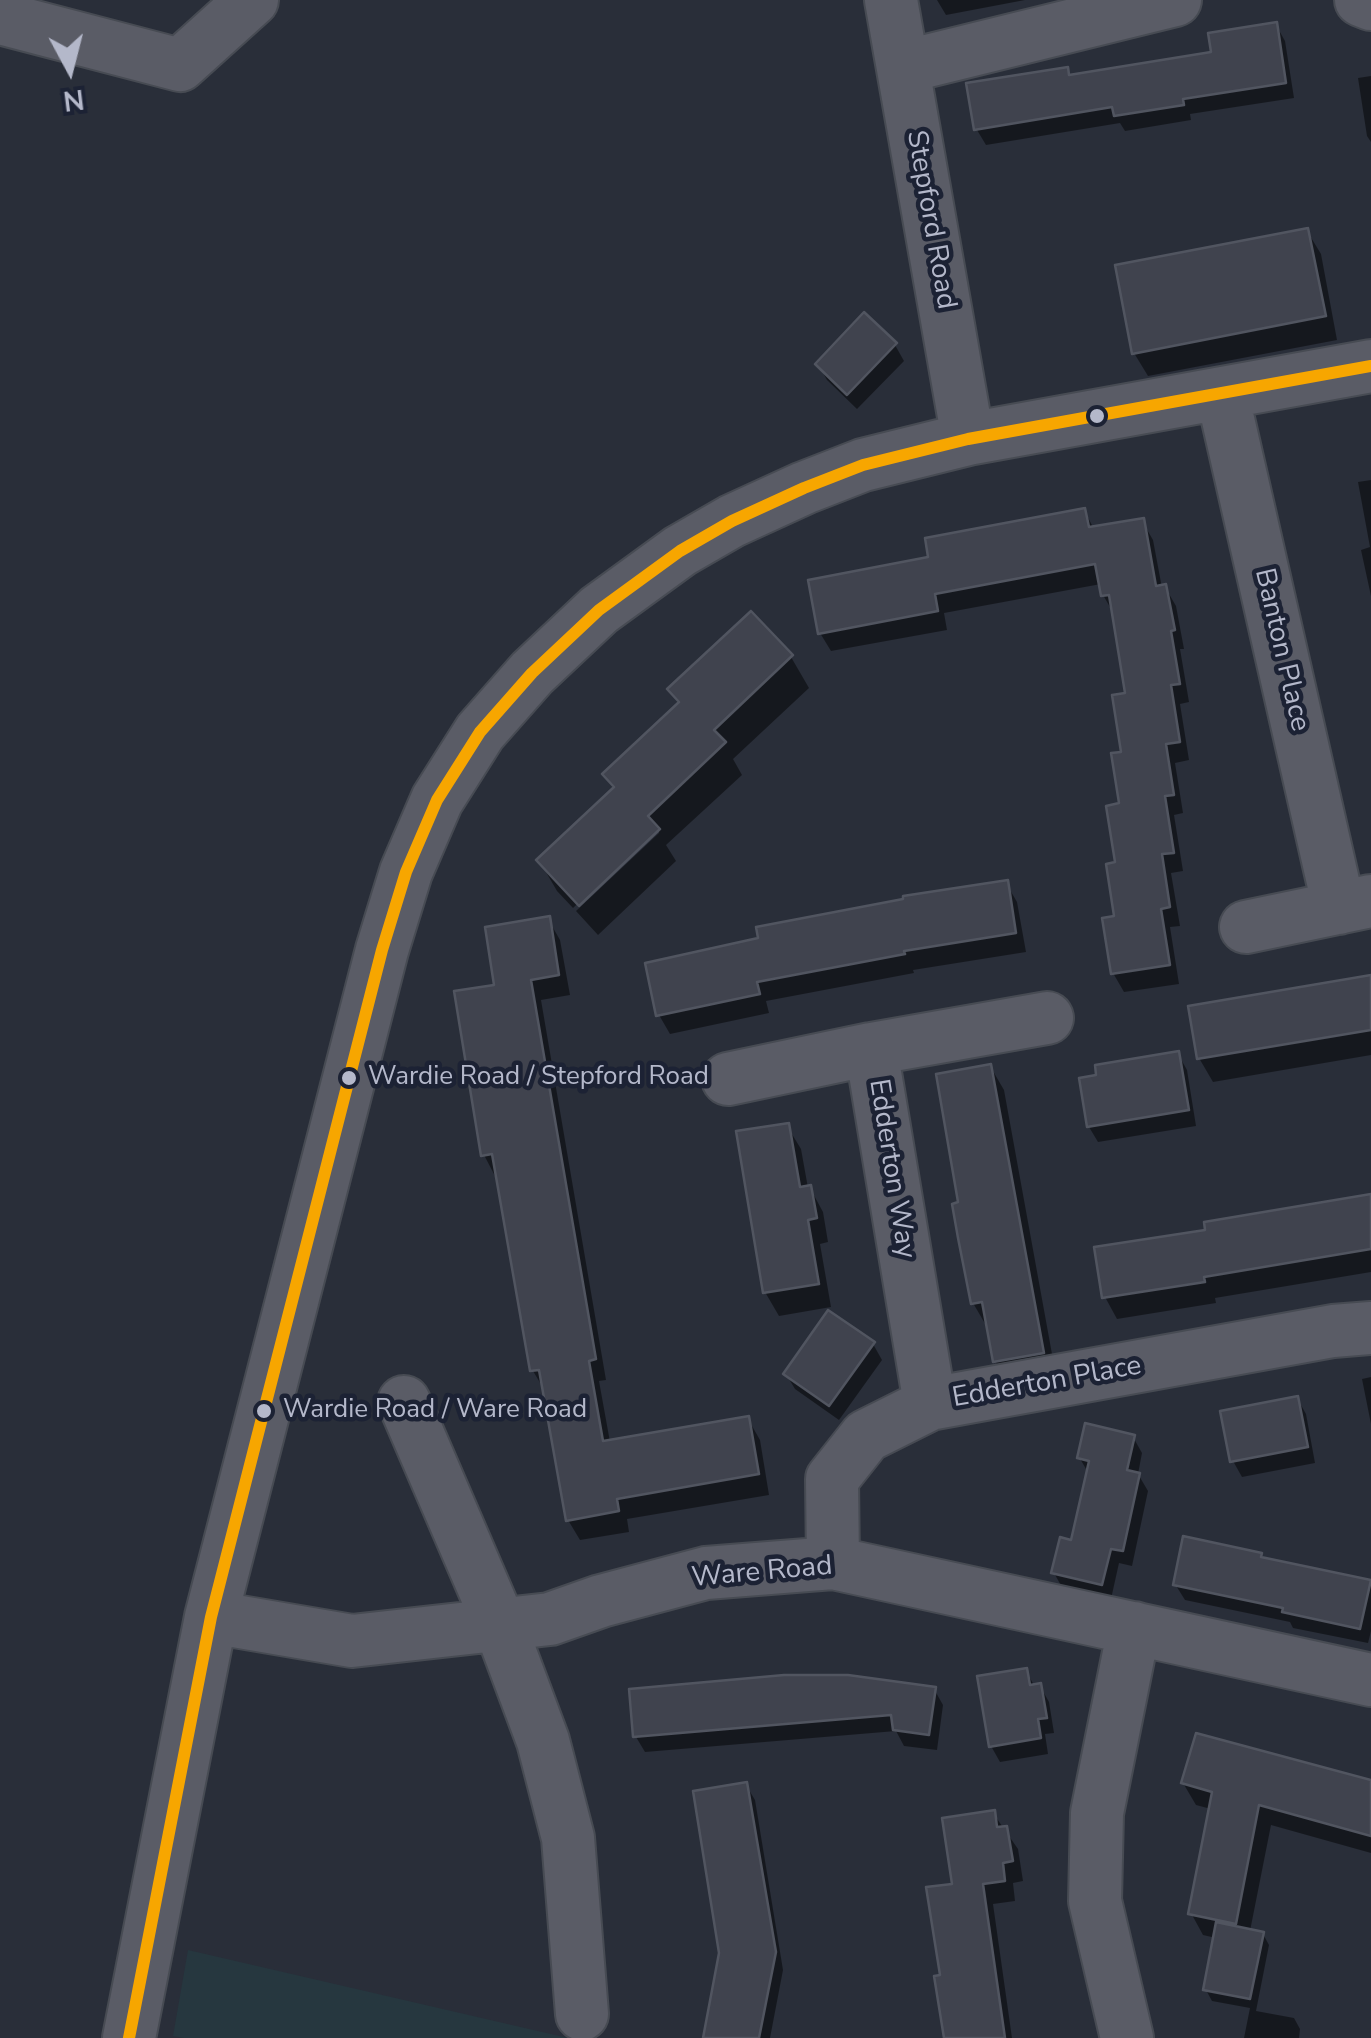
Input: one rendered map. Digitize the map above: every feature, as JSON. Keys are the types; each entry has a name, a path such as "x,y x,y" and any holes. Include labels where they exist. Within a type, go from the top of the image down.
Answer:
{"street":[{"path":"0,18 180,65 252,0"},
{"name":"Stepford Road","path":"891,0 968,440"},
{"path":"903,67 1174,0"},
{"path":"1361,0 1371,4"},
{"path":"129,2038 211,1617 382,950 406,872 437,800 480,732 532,673 599,610 680,551 732,521 804,488 863,465 968,440 1371,366"},
{"name":"Banton Place","path":"1222,393 1355,904"},
{"path":"1246,927 1355,904"},
{"name":"Edderton Way","path":"930,1404 872,1049 1046,1018"},
{"path":"728,1079 872,1049"},
{"name":"Edderton Place","path":"833,1562 832,1480 866,1436 930,1404 1371,1328"},
{"path":"404,1402 499,1623 543,1741 568,1838 582,2014"},
{"name":"Ware Road","path":"211,1617 352,1641 550,1619 706,1573 833,1562 1371,1680"},
{"path":"1127,2038 1095,1901 1097,1813 1134,1628"}],"shaded area":[{"path":"188,1950 568,2038 173,2036"}],"building":[{"path":"1277,22 1286,83 1183,99 1184,105 1114,116 1112,107 974,130 966,83 1068,67 1069,75 1211,52 1208,33"},
{"path":"1308,228 1326,316 1132,354 1115,265"},
{"path":"864,312 897,343 847,395 815,364"},
{"path":"1085,508 1089,527 1144,518 1156,586 1166,584 1180,684 1171,685 1180,742 1166,744 1174,795 1165,796 1174,853 1162,854 1170,907 1161,909 1170,965 1111,974 1102,918 1114,916 1106,864 1115,862 1106,806 1119,803 1111,753 1121,752 1112,695 1125,693 1109,595 1101,596 1095,564 935,594 938,611 818,634 808,580 928,557 925,538"},
{"path":"751,611 793,655 714,730 726,742 648,816 660,829 579,906 536,860 614,787 602,774 679,702 667,689"},
{"path":"1008,880 1016,933 904,951 905,954 757,982 760,994 656,1016 645,963 758,938 756,927 903,896"},
{"path":"550,916 559,975 531,980 596,1359 589,1361 603,1441 749,1416 759,1474 617,1499 619,1511 566,1521 539,1370 530,1371 492,1154 481,1156 454,991 494,985 485,927"},
{"path":"1371,975 1371,1030 1197,1059 1188,1006"},
{"path":"1179,1051 1189,1110 1087,1127 1079,1078 1096,1075 1095,1065"},
{"path":"991,1064 1044,1353 993,1362 982,1302 971,1304 952,1204 958,1202 936,1074"},
{"path":"789,1123 800,1187 811,1185 817,1218 808,1220 819,1284 763,1293 736,1131"},
{"path":"1371,1194 1371,1249 1102,1298 1094,1247 1205,1230 1204,1222"},
{"path":"828,1310 875,1342 829,1406 783,1374"},
{"path":"1298,1396 1308,1447 1230,1462 1220,1411"},
{"path":"1085,1423 1135,1435 1127,1470 1140,1473 1123,1551 1111,1549 1102,1585 1051,1573 1060,1537 1071,1540 1089,1461 1077,1458"},
{"path":"1183,1536 1371,1580 1360,1629 1173,1585"},
{"path":"1027,1668 1030,1685 1041,1683 1047,1718 1038,1719 1041,1738 989,1747 977,1676"},
{"path":"784,1675 848,1675 936,1687 929,1735 893,1730 891,1715 633,1737 629,1689"},
{"path":"1196,1733 1371,1780 1371,1836 1259,1805 1236,1924 1188,1914 1212,1792 1181,1783"},
{"path":"747,1782 776,1952 759,2038 703,2038 719,1953 693,1791"},
{"path":"995,1810 997,1827 1007,1826 1013,1861 1003,1863 1005,1881 983,1884 1005,2038 944,2038 934,1976 940,1975 926,1887 952,1884 942,1818"},
{"path":"1216,1922 1264,1932 1250,1999 1203,1990"}],"transit line":[{"path":"129,2038 211,1617 382,950 406,872 437,800 480,732 532,673 599,610 680,551 732,521 804,488 863,465 968,439 1371,366"}],"place":[{"name":"Wardie Road / Stepford Road","path":"349,1078"},
{"name":"Wardie Road / Ware Road","path":"264,1411"}]}
